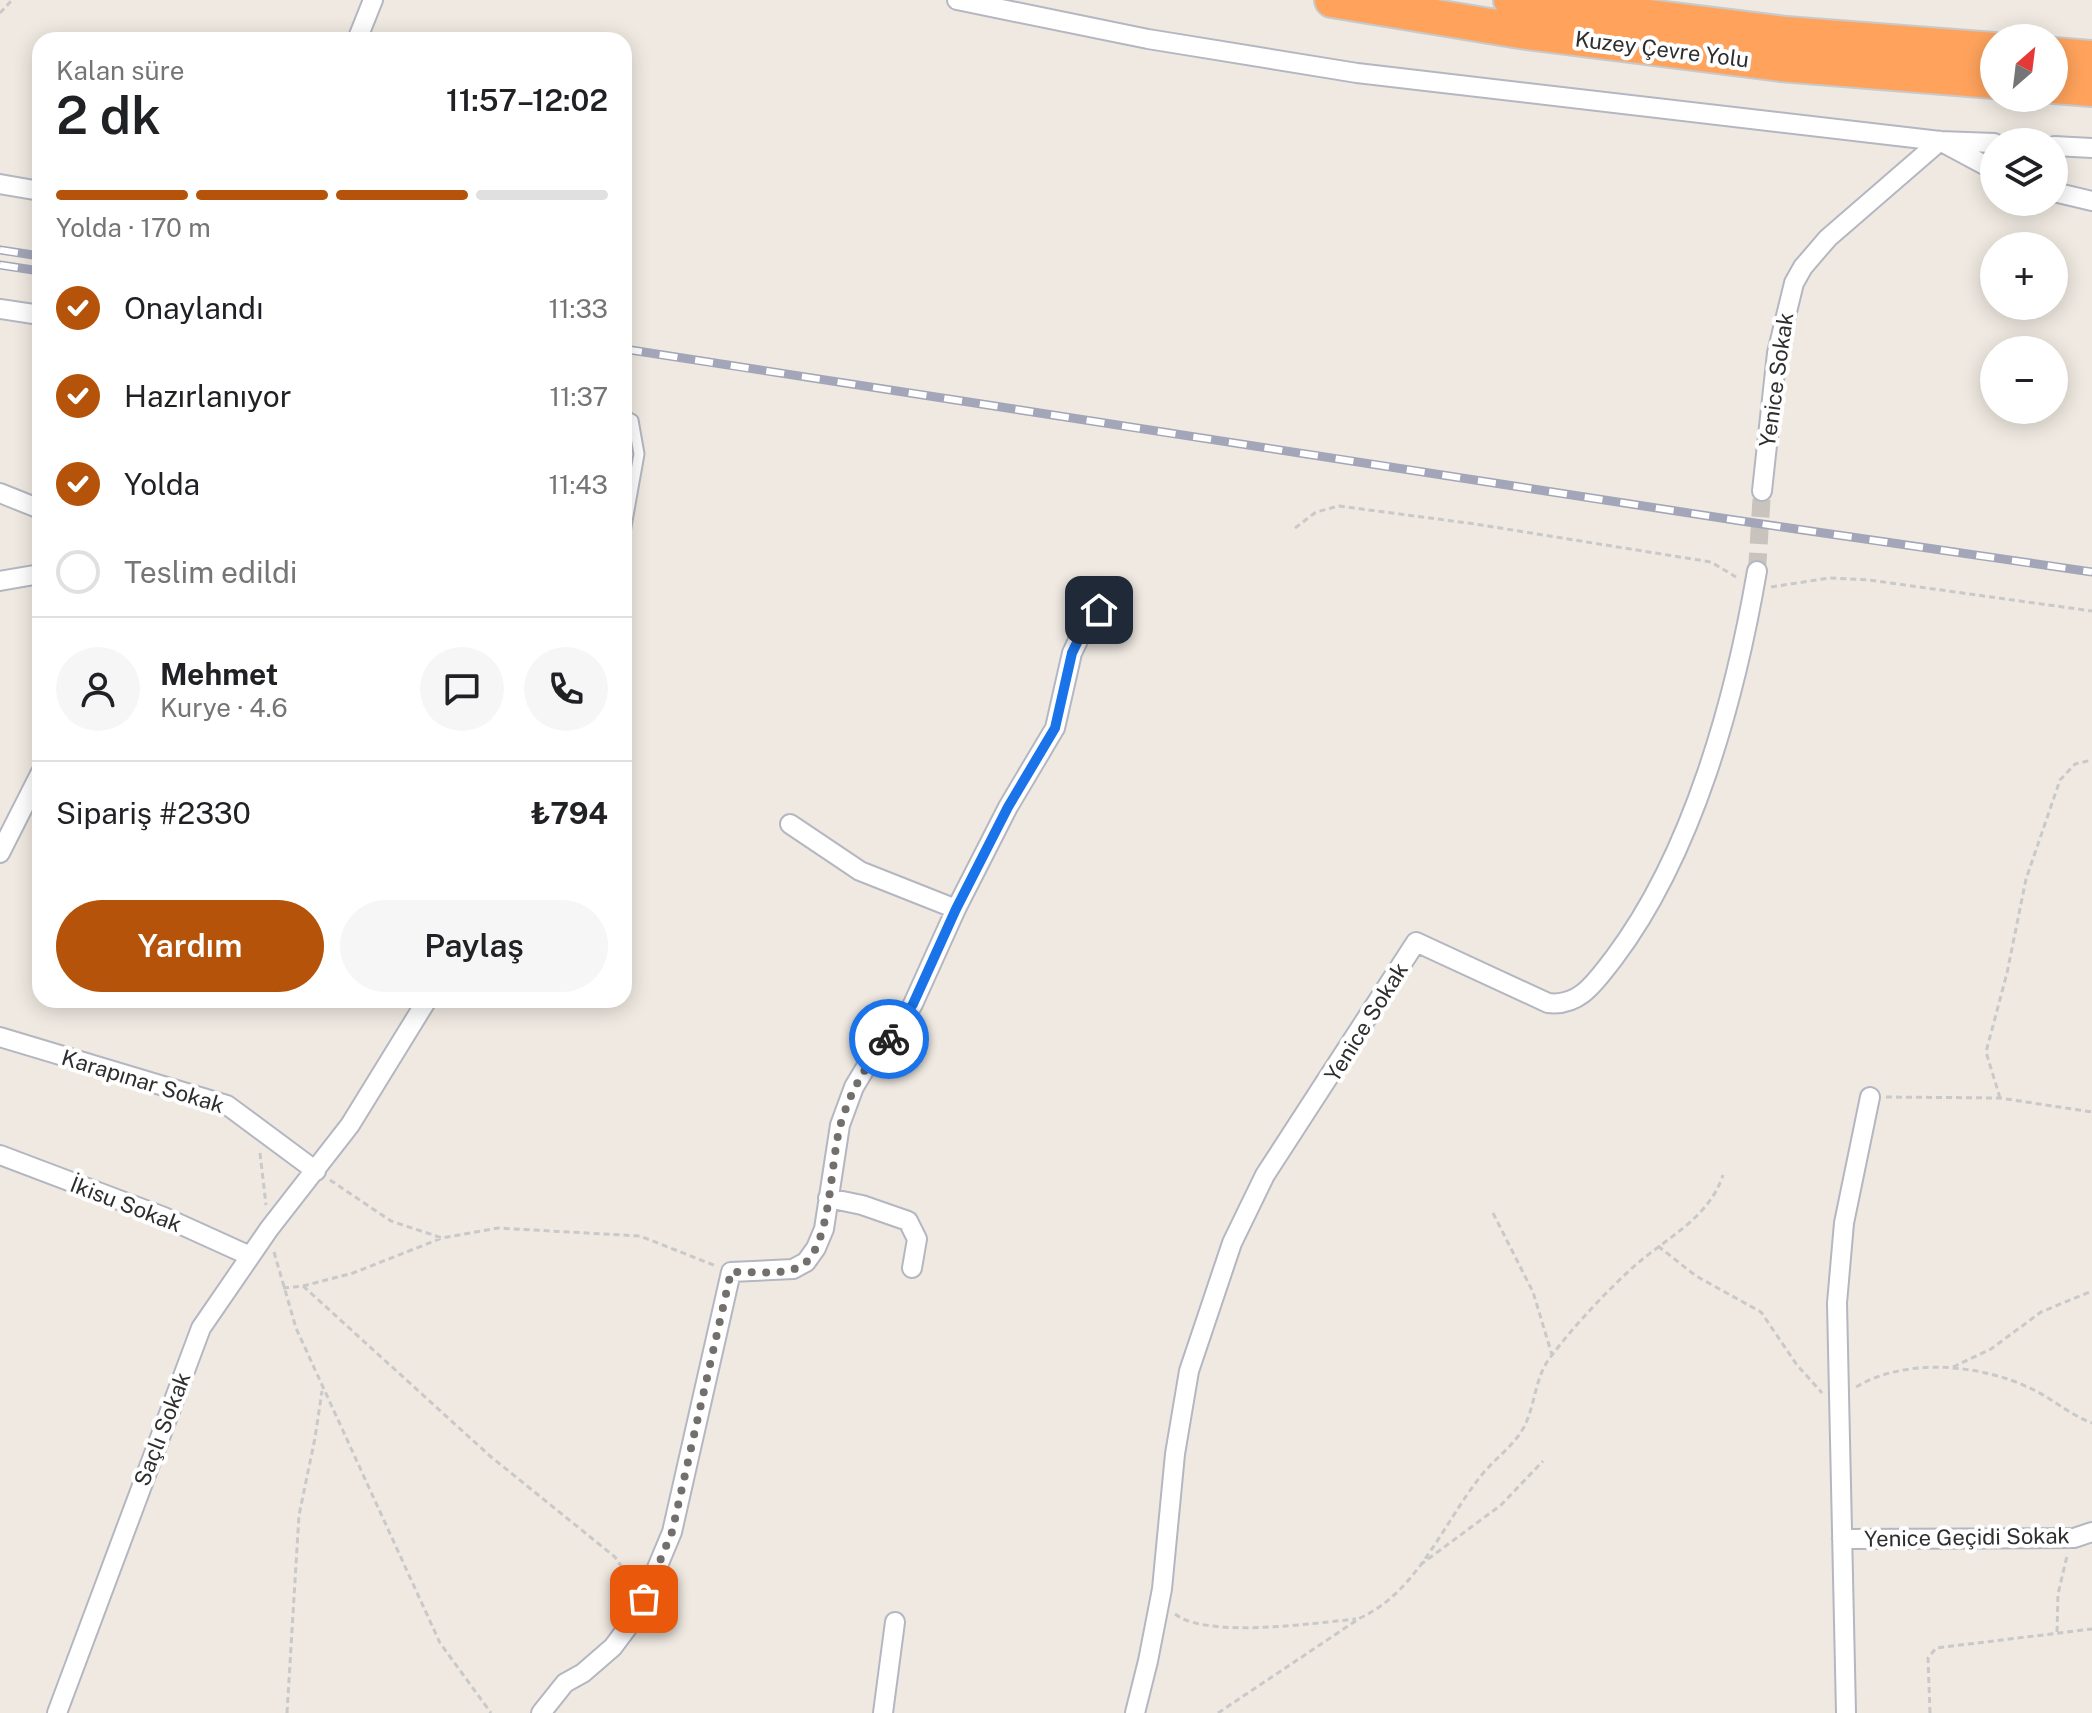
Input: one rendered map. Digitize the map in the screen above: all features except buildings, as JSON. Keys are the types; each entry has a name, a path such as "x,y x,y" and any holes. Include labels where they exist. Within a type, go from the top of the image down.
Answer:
{"highway":[{"name":"Kuzey Çevre Yolu","path":"1332,0 1520,31 1781,64 1980,80"},
{"name":"Kuzey Çevre Yolu","path":"1511,0 1786,34 1980,49"},
{"path":"2068,56 2092,58"},
{"path":"2068,87 2092,89"}],"street":[{"path":"360,32 373,0"},
{"path":"957,0 1103,31 1357,73 1940,141 1980,142"},
{"path":"1940,141 1980,162"},
{"name":"Yenice Sokak","path":"1762,491 1777,353 1794,283 1803,267 1828,238 1940,141"},
{"path":"2068,147 2092,148"},
{"path":"0,184 32,190"},
{"path":"2068,195 2092,201"},
{"path":"0,309 32,314"},
{"path":"0,493 32,506"},
{"name":"Yenice Sokak","path":"1135,1713 1160,1598 1175,1454 1189,1371 1232,1243 1265,1175 1416,942 1540,1000 1556,1004 1580,997 1605,970 1653,899 1680,842 1721,723 1747,628 1757,571"},
{"path":"0,581 32,575"},
{"path":"541,1713 565,1683 583,1673 613,1647 636,1616 672,1532 731,1272 784,1270 802,1265 821,1239 840,1125 854,1087 872,1057 895,1032 913,1004 956,909 1008,807 1055,728 1072,653 1084,628 1099,610"},
{"path":"0,853 32,790"},
{"path":"790,824 860,871 956,909"},
{"name":"Saçlı Sokak","path":"57,1713 201,1328 269,1229 316,1171 381,1078 422,1008"},
{"name":"Karapınar Sokak","path":"0,1037 227,1105 316,1171"},
{"path":"1846,1713 1836,1344 1840,1262 1851,1184 1870,1097"},
{"name":"İkisu Sokak","path":"0,1155 164,1217 250,1256"},
{"path":"828,1198 862,1205 908,1221 917,1239 912,1268"},
{"name":"Yenice Geçidi Sokak","path":"1842,1539 2083,1535"},
{"path":"883,1713 895,1622"}],"lane":[{"path":"632,419 639,454 632,493"}],"path":[{"path":"0,13 12,0"},
{"path":"1295,528 1316,512 1339,506 1475,524 1711,562 1732,573 1753,590 1829,578 1856,579 2092,611"},
{"path":"2000,1098 1986,1052 2007,973 2026,879 2060,780 2075,764 2092,760"},
{"path":"1870,1097 2000,1098 2092,1112"},
{"path":"259,1129 269,1229 296,1328 440,1643 491,1713"},
{"path":"316,1171 391,1221 442,1238"},
{"path":"1218,1713 1392,1599 1482,1474 1522,1430 1547,1361 1609,1290 1706,1208 1723,1175"},
{"path":"1493,1213 1533,1292 1552,1355"},
{"path":"283,1288 353,1273 442,1238 498,1228 640,1236 731,1272"},
{"path":"1658,1246 1696,1276 1761,1312 1816,1387 1838,1403 1860,1385 1881,1376 1910,1370 1949,1369 1992,1374 2013,1381 2092,1423"},
{"path":"303,1286 490,1456 615,1557 644,1599"},
{"path":"1949,1369 1991,1349 2041,1312 2092,1291"},
{"path":"287,1713 299,1515 322,1387"},
{"path":"1417,1567 1501,1505 1543,1461"},
{"path":"2057,1632 2061,1576 2083,1535"},
{"path":"1160,1598 1180,1618 1206,1627 1286,1626 1360,1618"},
{"path":"1930,1713 1928,1658 1933,1650 2092,1629"}],"tunnel":[{"path":"1757,571 1762,491"}],"railway":[{"path":"0,250 32,255"},
{"path":"0,265 32,270"},
{"path":"632,350 2092,572"}],"way so far":[{"path":"644,1599 672,1532 731,1272 793,1269 806,1262 816,1248 824,1229 840,1125 862,1072 889,1039"}],"route":[{"path":"889,1039 913,1004 956,909 1008,807 1055,728 1072,653 1084,628 1099,610"}]}
